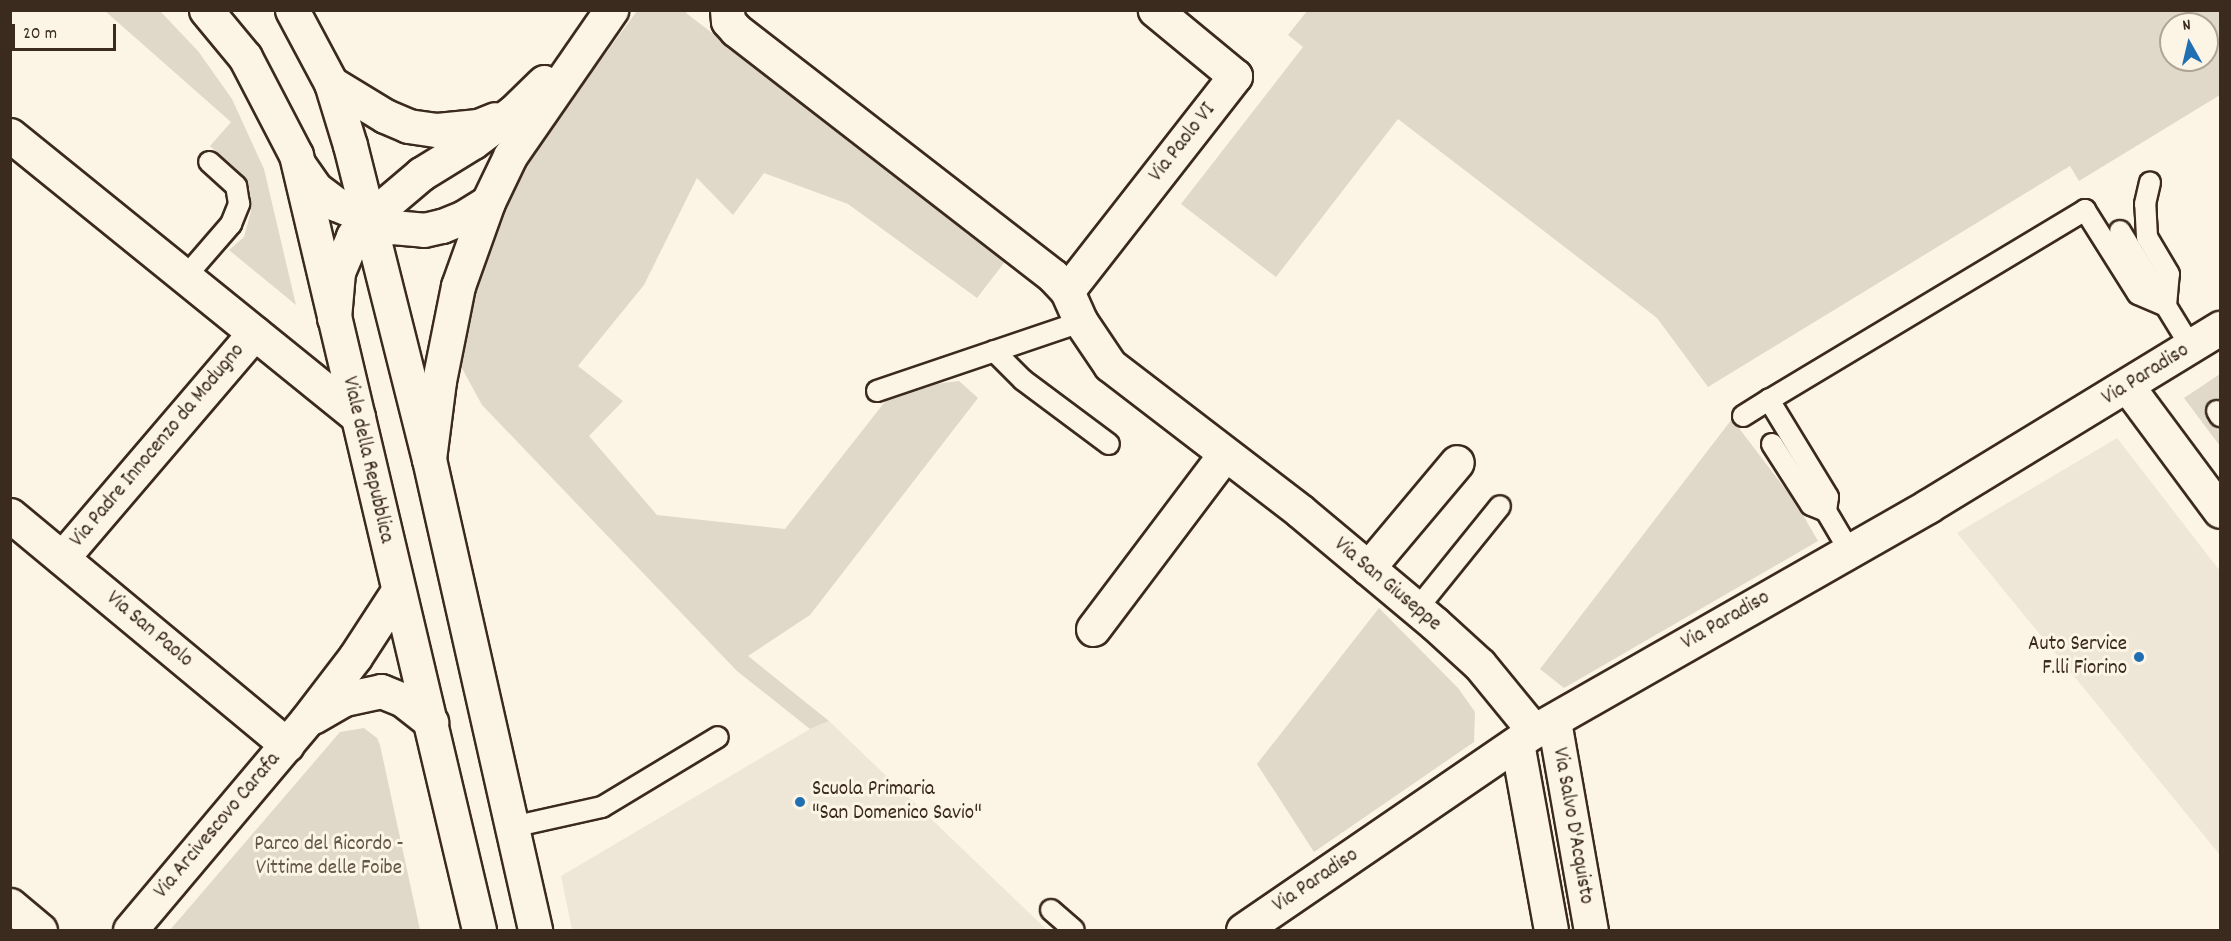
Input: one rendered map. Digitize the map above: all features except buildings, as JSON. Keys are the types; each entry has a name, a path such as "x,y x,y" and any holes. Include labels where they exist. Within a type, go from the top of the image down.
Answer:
{"main road":[{"name":"Viale della Repubblica","path":"206,10 245,57 292,143 299,165 479,930"},
{"path":"292,10 331,82 368,219 429,459 536,930"},
{"path":"727,10 728,21 735,30 1011,242 1053,276 1067,291"},
{"name":"Via Paolo VI","path":"1067,291 1235,76 1155,10"},
{"path":"334,318 338,272 353,236 368,219 421,174 473,142 513,112 603,21"},
{"path":"429,459 439,381 458,286 488,202 510,156 603,21"},
{"path":"331,82 385,116 408,126 437,130 478,126 513,112"},
{"path":"11,135 358,417"},
{"path":"299,165 316,189 329,199 368,219 392,227 424,230 464,217 488,202"},
{"name":"Via San Giuseppe","path":"1067,291 1081,322 1110,364 1417,609 1480,665 1535,732"},
{"name":"Via Paradiso","path":"1243,930 1535,732 2128,387 2220,328"},
{"name":"Via Padre Innocenzo da Modugno","path":"62,558 254,333"},
{"path":"2128,387 2220,511"},
{"path":"1093,629 1225,454"},
{"path":"1368,568 1457,462"},
{"name":"Via San Paolo","path":"13,521 296,733"},
{"name":"Via Arcivescovo Carafa","path":"130,930 296,733 355,657 398,591"},
{"name":"Via Arcivescovo Carafa","path":"296,733 344,699 381,691 403,700 431,722"},
{"name":"Via Salvo D'Acquisto","path":"1535,732 1551,930"},
{"name":"Via Salvo D'Acquisto","path":"1535,732 1591,930"},
{"path":"10,905 40,930"}],"lane":[{"path":"186,276 231,224 238,204 236,186 209,162"},
{"path":"2150,183 2145,204 2147,237 2169,274 2166,306"},
{"path":"1743,416 2085,210 2138,294 2166,306"},
{"path":"2120,231 2192,347"},
{"path":"877,391 1081,322"},
{"path":"994,351 1023,380 1109,444"},
{"path":"1769,400 1828,497 1826,511"},
{"path":"1772,444 1811,505 1826,511 1850,550"},
{"path":"1417,609 1500,506"},
{"path":"512,827 602,807 718,736"},
{"path":"1051,910 1074,930"}],"shaded area":[{"name":"Auto Service F.lli Fiorino","path":"2117,438 2220,571 2220,855 1957,533"},
{"name":"Scuola Primaria \"San Domenico Savio\"","path":"829,721 1047,930 572,930 561,876 810,729"}],"green space":[{"path":"105,11 160,11 198,51 232,99 264,169 296,305 229,250 244,237 251,211 250,189 238,170 210,146 231,122"},
{"path":"637,11 688,11 686,13 1007,259 977,298 848,204 764,173 733,215 697,178 644,285 578,366 623,401 589,436 657,515 785,529 895,389 959,381 978,398 810,615 748,656 829,721 810,729 737,671 482,405 458,361 481,254 523,165"},
{"path":"1307,11 2220,11 2220,95 2079,181 2070,166 1708,387 1657,318 1398,119 1276,277 1181,204 1303,47 1288,35"},
{"path":"2220,374 2220,446 2184,398"},
{"path":"1732,419 1796,503 1818,541 1564,688 1540,669"},
{"path":"1379,608 1458,688 1475,712 1474,742 1314,852 1257,764"},
{"name":"Parco del Ricordo - Vittime delle Foibe","path":"364,728 377,738 380,745 420,930 170,930 340,732"}],"place":[{"name":"Auto Service F.lli Fiorino","path":"2139,657"},
{"name":"Scuola Primaria \"San Domenico Savio\"","path":"800,802"}]}
